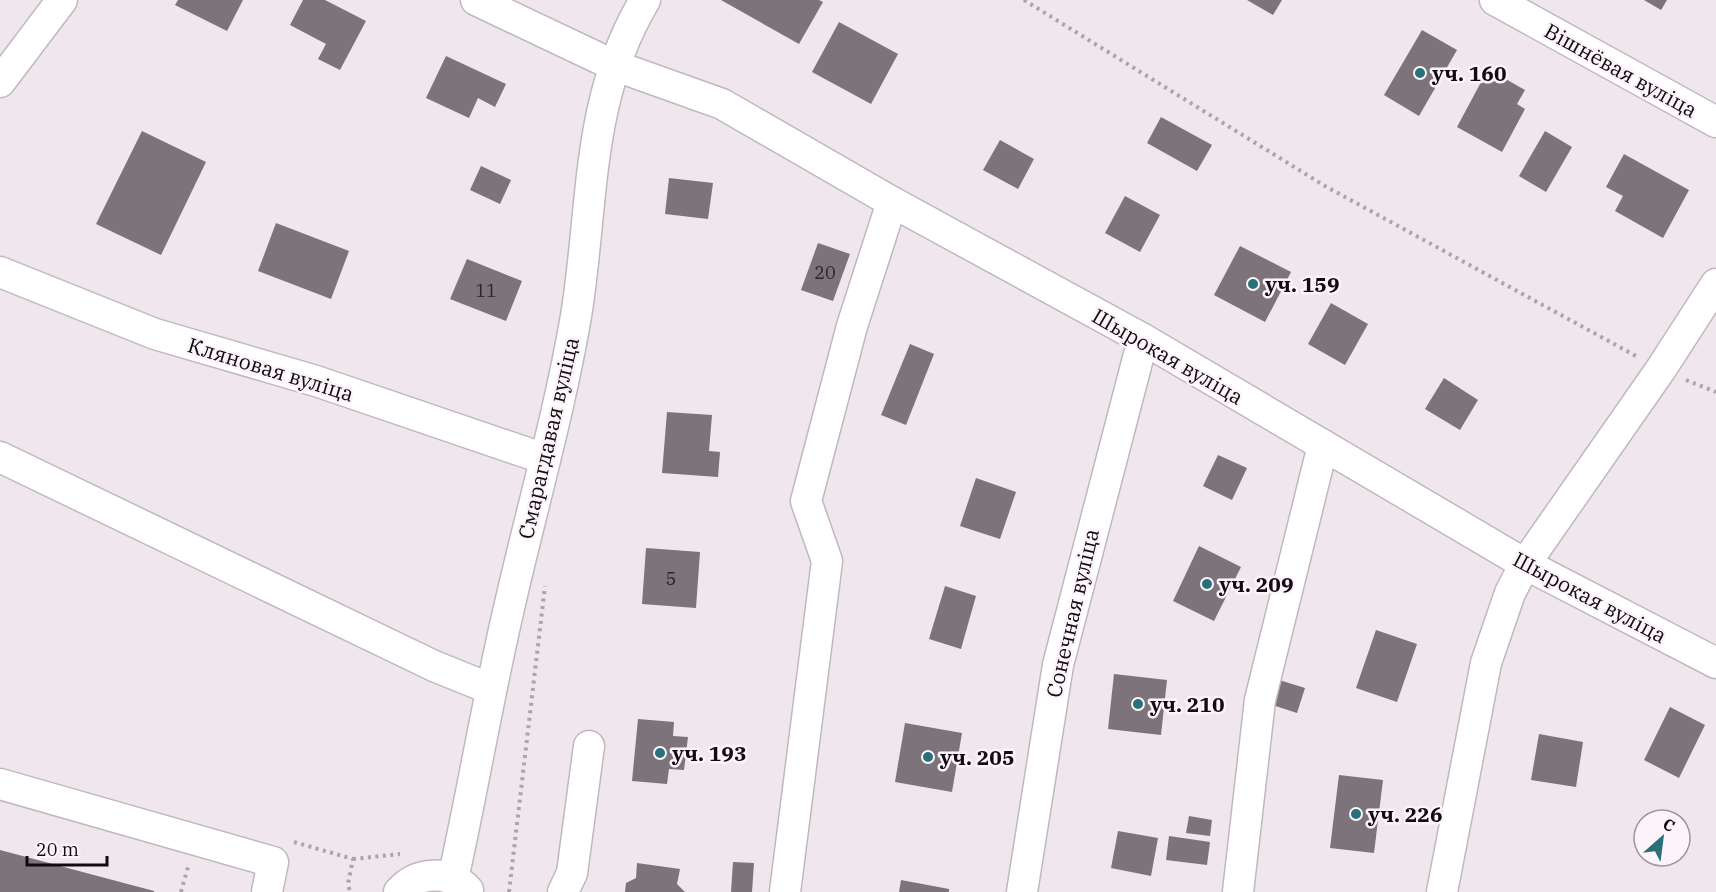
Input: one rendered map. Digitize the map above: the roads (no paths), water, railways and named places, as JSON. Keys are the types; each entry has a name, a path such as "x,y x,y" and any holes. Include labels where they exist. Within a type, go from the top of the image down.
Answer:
{"street":[{"path":"0,82 62,0"},
{"name":"Шырокая вуліца","path":"476,0 613,65 722,104 892,202 1143,339 1525,564 1716,663"},
{"name":"Смарагдавая вуліца","path":"461,886 491,689 576,317 598,124 613,65 625,32 645,0"},
{"name":"Вішнёвая вуліца","path":"1495,0 1716,122"},
{"path":"785,892 827,561 806,501 852,327 892,202"},
{"name":"Кляновая вуліца","path":"0,272 155,334 316,381 545,459"},
{"path":"1442,892 1486,663 1510,593 1525,564 1661,369 1716,284"},
{"name":"Сонечная вуліца","path":"1022,892 1058,665 1143,339"},
{"path":"1238,892 1260,700 1323,445"},
{"path":"0,457 434,666 491,689"},
{"path":"563,892 572,873 589,746"},
{"path":"0,784 273,862 267,892"},
{"path":"399,892 406,884 425,876 439,875 461,886"}],"place":[{"name":"уч. 160","path":"1420,73"},
{"name":"уч. 159","path":"1253,284"},
{"name":"уч. 209","path":"1207,584"},
{"name":"уч. 210","path":"1138,704"},
{"name":"уч. 193","path":"660,753"},
{"name":"уч. 205","path":"928,757"},
{"name":"уч. 226","path":"1356,814"}]}
